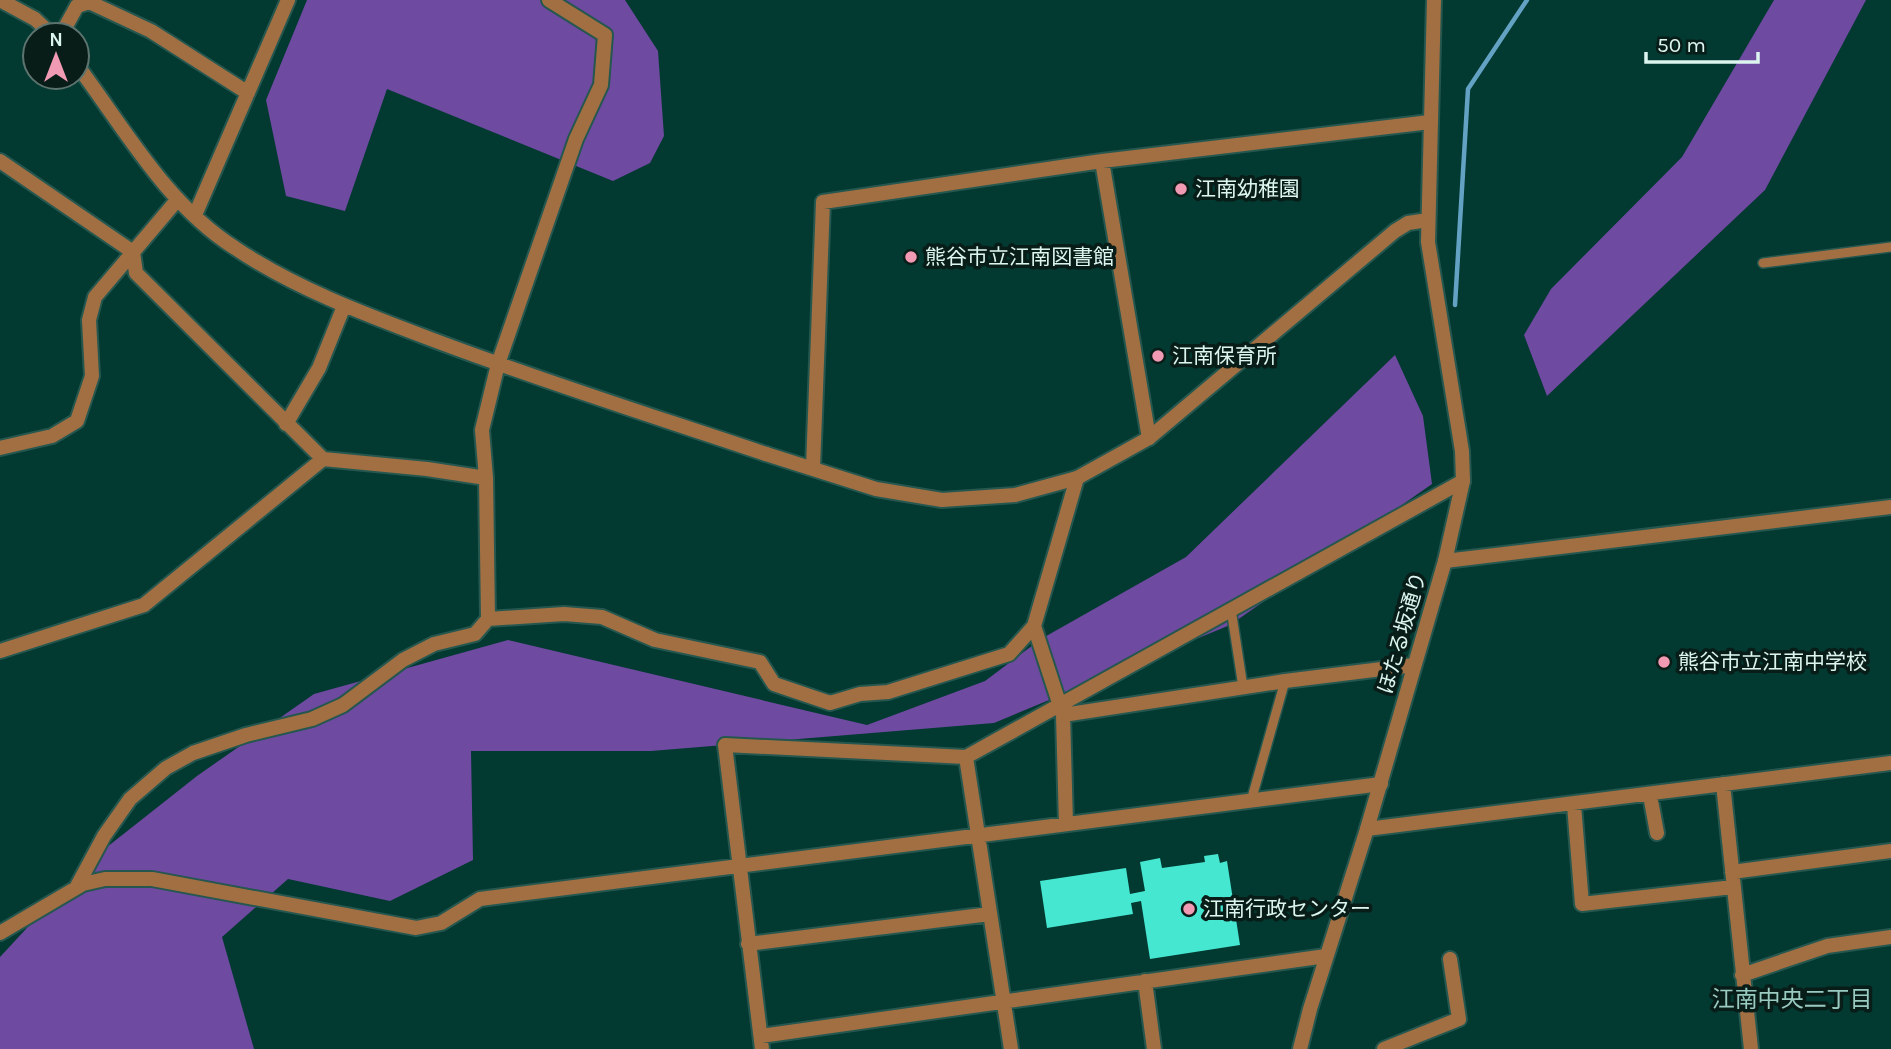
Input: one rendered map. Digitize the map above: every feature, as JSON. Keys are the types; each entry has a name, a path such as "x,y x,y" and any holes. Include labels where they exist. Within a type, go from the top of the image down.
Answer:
{"street":[{"path":"0,0 37,21"},
{"path":"195,215 288,0"},
{"path":"76,888 104,836 130,799 166,768 193,753 246,734 313,719 343,705 403,660 434,644 475,634 488,619 486,478 482,430 498,364 576,139 601,85 606,35 550,0"},
{"name":"ほたる坂通り","path":"1300,1049 1326,956 1381,784 1445,561 1463,481 1462,451 1434,292 1428,220 1434,0"},
{"path":"69,21 77,6 89,2 151,31 248,93"},
{"path":"91,85 135,148 195,215 234,248 344,306 498,364 766,454 876,489 942,500 1015,495 1077,478 1149,438 1395,231 1408,222 1428,220"},
{"path":"813,468 823,202 1101,161 1430,122"},
{"path":"0,161 133,252 136,273 323,459 427,469 486,478"},
{"path":"1101,161 1149,438"},
{"path":"0,448 52,436 77,421 92,376 89,320 95,297 178,199"},
{"path":"286,424 318,368 344,306"},
{"path":"0,651 144,605 323,459"},
{"path":"488,619 564,614 602,617 655,640 760,662 774,684 830,703 860,694 888,692 1009,654 1034,626 1077,478"},
{"path":"1326,956 1004,1002 762,1043 737,866 725,745 966,757 1060,710 1231,609 1463,481"},
{"path":"1445,561 1891,507"},
{"path":"1034,626 1060,710 1066,824"},
{"path":"1060,710 1414,665"},
{"path":"966,757 1011,1049"},
{"path":"1367,830 1891,764"},
{"path":"0,933 76,888 105,878 152,878 416,928 441,923 480,899 1381,784"},
{"path":"1723,784 1751,1049"},
{"path":"1650,795 1657,833"},
{"path":"1574,805 1582,904 1891,851"},
{"path":"748,944 990,914"},
{"path":"1742,975 1827,946 1891,937"},
{"path":"1384,1049 1460,1019 1450,959"},
{"path":"1145,981 1154,1049"}],"lane":[{"path":"1763,263 1891,247"},
{"path":"1231,609 1242,687"},
{"path":"1251,801 1285,681"}],"shaded area":[{"path":"307,0 625,0 658,51 664,136 650,163 613,181 387,89 345,211 286,196 266,100"},
{"path":"1774,0 1866,0 1765,190 1547,396 1524,335 1551,289 1682,157"},
{"path":"1395,355 1423,416 1432,484 1230,625 994,723 651,751 471,751 473,860 390,901 288,879 222,937 254,1049 0,1049 0,957 88,862 197,776 314,694 508,640 867,725 985,681 1041,639 1186,557"}],"building":[{"name":"江南行政センター","path":"1218,854 1220,863 1227,861 1240,945 1150,959 1141,901 1131,903 1133,914 1047,928 1040,881 1126,868 1130,894 1145,891 1140,862 1160,858 1162,868 1205,862 1204,856"}],"waterway":[{"path":"1455,305 1468,89 1527,0"}],"place":[{"name":"江南幼稚園","path":"1181,189"},
{"name":"熊谷市立江南図書館","path":"911,257"},
{"name":"江南保育所","path":"1158,356"},
{"name":"熊谷市立江南中学校","path":"1664,662"},
{"name":"江南行政センター","path":"1189,909"}],"district":[{"name":"江南中央二丁目","path":"1792,999"}]}
